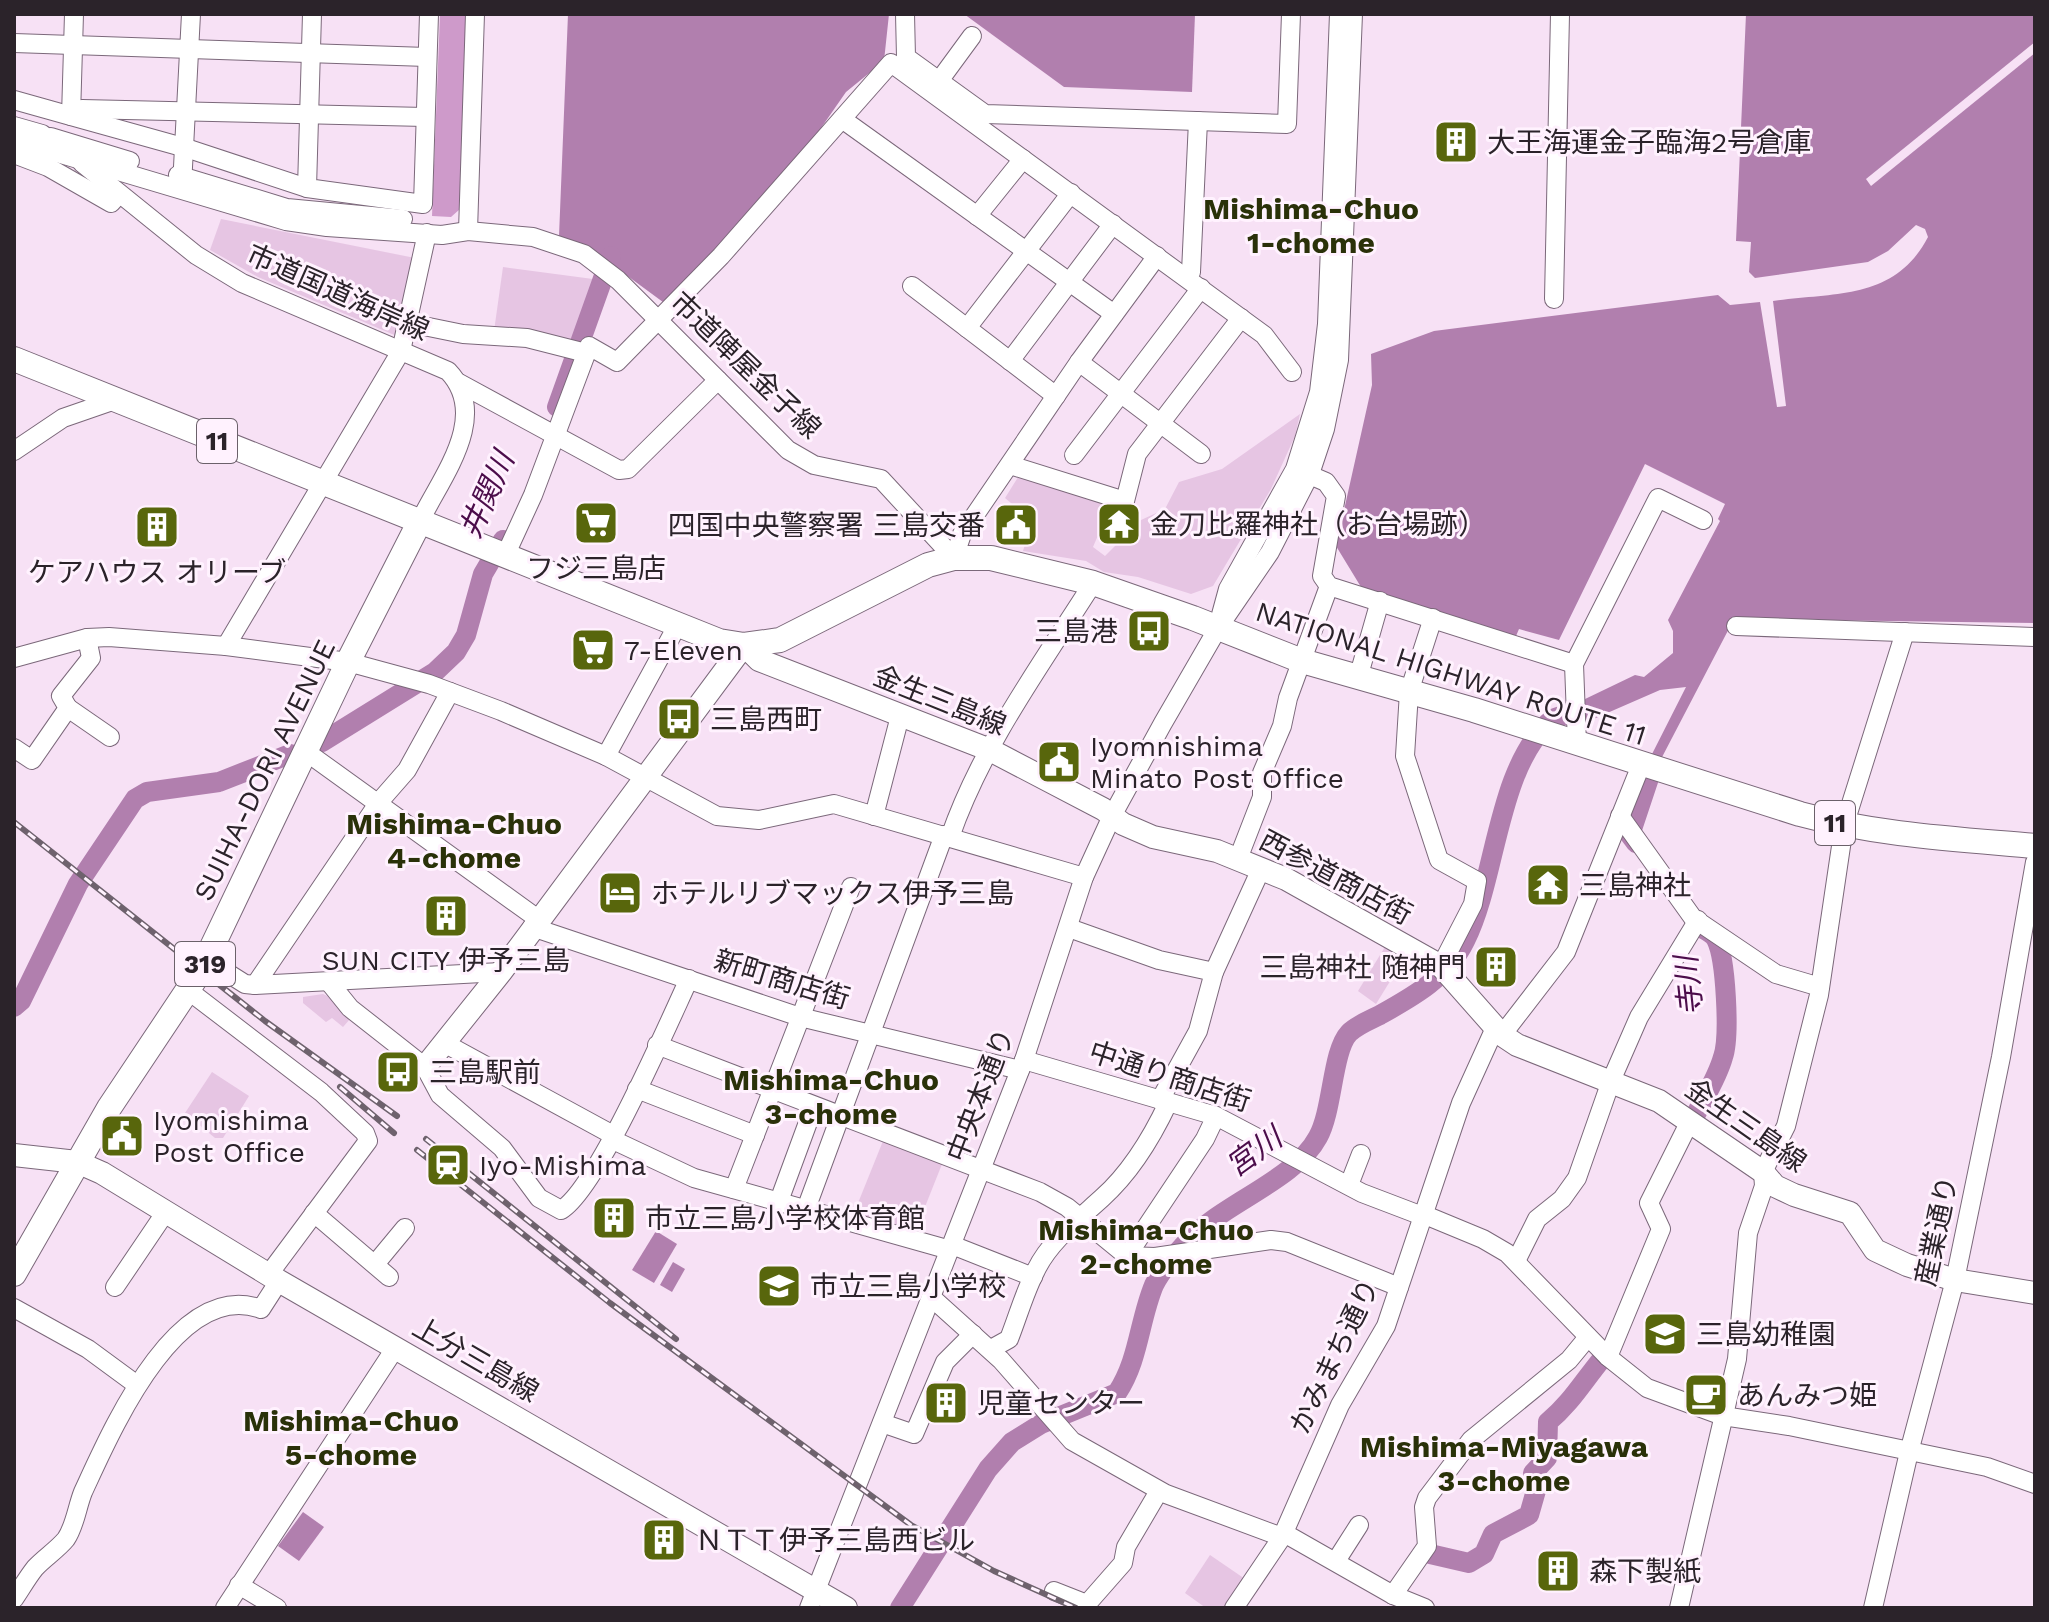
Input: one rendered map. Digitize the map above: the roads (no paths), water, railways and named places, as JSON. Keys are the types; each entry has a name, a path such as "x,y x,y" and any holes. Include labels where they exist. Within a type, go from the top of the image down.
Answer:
{"highway":[{"name":"NATIONAL HIGHWAY ROUTE 11","path":"14,359 719,641 766,644 797,633 909,573 954,558 1020,563 1093,583 1302,661 1571,738 1641,765 1844,826 2035,846"},
{"name":"SUIHA-DORI AVENUE","path":"77,1162 207,960 348,662 420,521"},
{"name":"319","path":"17,1263 77,1162"}],"main road":[{"name":"金生三島線","path":"744,645 759,660 990,750 1112,816"},
{"path":"425,1067 501,972 744,645"},
{"name":"西参道商店街","path":"1112,816 1153,837 1201,848 1261,869 1446,970"},
{"name":"金生三島線","path":"1446,970 1498,1032 1533,1054 1659,1101 1763,1172 1775,1186 1850,1213 1875,1250 1907,1265 1955,1280 2035,1293"},
{"path":"14,1155 77,1162"},
{"name":"上分三島線","path":"77,1162 102,1173 396,1347 813,1600 846,1608"}],"street":[{"path":"71,116 74,14"},
{"path":"182,183 191,14"},
{"path":"307,188 312,14"},
{"path":"14,100 186,148 307,188 423,204 429,14"},
{"path":"468,231 475,14"},
{"path":"905,14 906,57 985,114 1287,124 1291,14"},
{"path":"1302,472 1325,347 1339,14"},
{"path":"1302,472 1325,429 1339,360 1353,14"},
{"path":"1554,299 1560,14"},
{"path":"939,81 972,36"},
{"path":"14,43 427,57"},
{"path":"409,323 579,350 589,346 617,362 659,322 891,63 1264,335 1292,372"},
{"path":"71,116 82,109 187,109 425,117"},
{"path":"842,119 1114,314"},
{"path":"1074,455 1121,394 1194,283 1191,272 1198,121"},
{"name":"市道国道海岸線","path":"14,126 42,134 196,255 242,283 448,371 459,383 619,470 628,469 718,380"},
{"path":"42,134 286,221 427,233 468,231"},
{"name":"市道国道海岸線","path":"14,140 76,158"},
{"path":"14,154 48,167 111,203 125,198 139,176"},
{"path":"76,158 139,176 287,208 443,223 468,231"},
{"path":"977,216 1023,159"},
{"path":"967,328 1071,193"},
{"path":"1010,361 1113,224"},
{"name":"市道陣屋金子線","path":"468,231 553,242 599,264 800,459 881,479 954,558"},
{"path":"226,646 401,351 427,233"},
{"path":"954,558 962,534 1079,362 1157,256"},
{"path":"912,286 1056,396"},
{"path":"1010,465 1125,501 1137,454 1241,318"},
{"path":"496,552 533,495 548,432 579,350"},
{"path":"1079,362 1201,454"},
{"path":"420,521 464,430 468,413 459,383"},
{"path":"14,451 63,418 115,400"},
{"path":"1302,472 1326,482 1336,496 1322,576 1329,586 1574,664"},
{"name":"中央本通り","path":"813,1600 1022,1065 1084,877 1112,816 1218,628 1228,589 1302,472"},
{"path":"1571,738 1574,664 1658,498 1703,520"},
{"path":"806,1209 947,836 1009,714 1093,583"},
{"path":"1238,859 1262,797 1262,773 1282,726 1329,586"},
{"path":"1358,678 1380,601"},
{"path":"1433,618 1409,692 1405,756 1439,860 1477,881 1473,904 1446,970"},
{"path":"606,756 677,626"},
{"path":"1736,626 2035,637"},
{"path":"1679,1608 1737,1359 1748,1233 1764,1186 1763,1172 1786,1126 1820,987 1844,826 1905,632"},
{"path":"87,638 91,658 61,696 68,708 110,737"},
{"path":"14,658 87,638 226,646 348,662 450,692 606,756 721,817 759,820 834,804 1084,877"},
{"path":"255,985 379,802 407,770 450,692"},
{"path":"14,748 32,760 68,708"},
{"path":"874,816 900,716"},
{"name":"新町商店街","path":"305,751 379,802 535,923 800,1017 1022,1065"},
{"name":"かみまち通り","path":"1234,1608 1283,1535 1340,1405 1386,1326 1461,1103 1498,1032 1566,952 1628,825 1641,765"},
{"path":"1628,825 1696,925 1776,974 1820,987"},
{"name":"産業通り","path":"1873,1606 1909,1452 1955,1280 2001,1057 2035,862"},
{"path":"991,1349 1009,1339 1033,1277 1079,1216 1104,1196 1153,1134 1164,1102 1198,1031 1214,972 1261,869"},
{"path":"734,1189 851,887"},
{"path":"1516,1261 1537,1219 1562,1199 1577,1178 1611,1081 1639,1017 1696,925"},
{"path":"1069,928 1159,960 1214,972"},
{"path":"207,960 245,984 255,985 501,972"},
{"path":"329,982 350,1008 425,1067 440,1095 502,1148 539,1198 561,1210 574,1200 612,1137 689,979"},
{"path":"14,1599 35,1568 67,1537 82,1495 137,1385 157,1357 201,1316 231,1304 244,1303 261,1309 274,1277 314,1213 368,1141 365,1133 321,1092 189,991"},
{"path":"444,1043 612,1137 694,1178 951,1247 1033,1277"},
{"path":"657,1045 1040,1192 1079,1216 1127,1256 1155,1257 1271,1240 1287,1242 1399,1287"},
{"name":"中通り商店街","path":"1022,1065 1216,1116 1349,1185 1483,1239 1516,1261 1608,1357 1647,1388 1723,1416 1789,1426 1987,1467 2035,1484"},
{"path":"637,1089 755,1135"},
{"path":"779,1201 814,1106"},
{"path":"1127,1256 1205,1139 1216,1116"},
{"path":"1608,1357 1661,1229 1649,1203 1689,1123"},
{"path":"1349,1185 1361,1154"},
{"path":"115,1287 165,1213"},
{"path":"314,1213 382,1270 405,1228"},
{"path":"931,1297 991,1349 1072,1441 1159,1491 1219,1516 1283,1535 1336,1561 1393,1595 1425,1608"},
{"path":"14,1308 88,1349 137,1385"},
{"path":"882,1423 914,1434 945,1362 973,1334"},
{"path":"1393,1595 1427,1546 1424,1507 1427,1498 1471,1440 1569,1360 1588,1337"},
{"path":"225,1608 396,1347"},
{"path":"1054,1591 1087,1604 1123,1563 1126,1547 1159,1491"},
{"path":"1336,1561 1359,1525"},
{"path":"239,1585 277,1608"}],"waterway":[{"name":"井関川","path":"557,407 611,256"},
{"name":"井関川","path":"322,742 435,672 456,652 466,635 483,574 503,540"},
{"name":"宮川","path":"900,1608 988,1469 1012,1442 1041,1424 1117,1393 1130,1367 1154,1285 1179,1251 1198,1231 1274,1180 1307,1153 1323,1126 1343,1042 1356,1028 1428,985 1458,954 1476,915 1508,797 1531,743 1552,720 1583,711"},
{"name":"井関川","path":"14,1007 21,1001 78,884 135,799 147,792 219,782 290,754"},
{"name":"寺川","path":"1636,843 1630,835 1649,778"},
{"name":"寺川","path":"1693,1120 1714,1081 1725,1047 1726,1033 1724,979 1719,949 1716,939 1701,928"},
{"name":"寺川","path":"1430,1554 1469,1563 1484,1554 1493,1534 1529,1515 1539,1480 1533,1473 1547,1458 1548,1422 1570,1400 1601,1360"}],"railway":[{"path":"14,822 265,1021 397,1116"},
{"path":"340,1087 394,1133"},
{"path":"426,1139 676,1339"},
{"path":"417,1150 610,1303 911,1525 994,1571 1076,1608"}],"place":[{"name":"大王海運金子臨海2号倉庫","path":"1456,142"},
{"name":"フジ三島店","path":"596,523"},
{"name":"金刀比羅神社（お台場跡）","path":"1119,524"},
{"name":"四国中央警察署 三島交番","path":"1016,525"},
{"name":"ケアハウス オリーブ","path":"157,527"},
{"name":"三島港","path":"1149,631"},
{"name":"7-Eleven","path":"593,650"},
{"name":"三島西町","path":"679,719"},
{"name":"Iyomnishima Minato Post Office","path":"1059,762"},
{"name":"三島神社","path":"1548,885"},
{"name":"ホテルリブマックス伊予三島","path":"620,893"},
{"name":"SUN CITY 伊予三島","path":"446,916"},
{"name":"三島神社 随神門","path":"1496,967"},
{"name":"三島駅前","path":"398,1072"},
{"name":"Iyomishima Post Office","path":"122,1136"},
{"name":"Iyo-Mishima","path":"448,1165"},
{"name":"市立三島小学校体育館","path":"614,1218"},
{"name":"市立三島小学校","path":"779,1286"},
{"name":"三島幼稚園","path":"1665,1334"},
{"name":"あんみつ姫","path":"1706,1395"},
{"name":"児童センター","path":"946,1403"},
{"name":"ＮＴＴ伊予三島西ビル","path":"664,1540"},
{"name":"森下製紙","path":"1558,1571"}],"district":[{"name":"Mishima-Chuo 1-chome","path":"1311,226"},
{"name":"Mishima-Chuo 4-chome","path":"454,841"},
{"name":"Mishima-Chuo 3-chome","path":"831,1097"},
{"name":"Mishima-Chuo 2-chome","path":"1146,1247"},
{"name":"Mishima-Chuo 5-chome","path":"351,1438"},
{"name":"Mishima-Miyagawa 3-chome","path":"1504,1464"}]}
